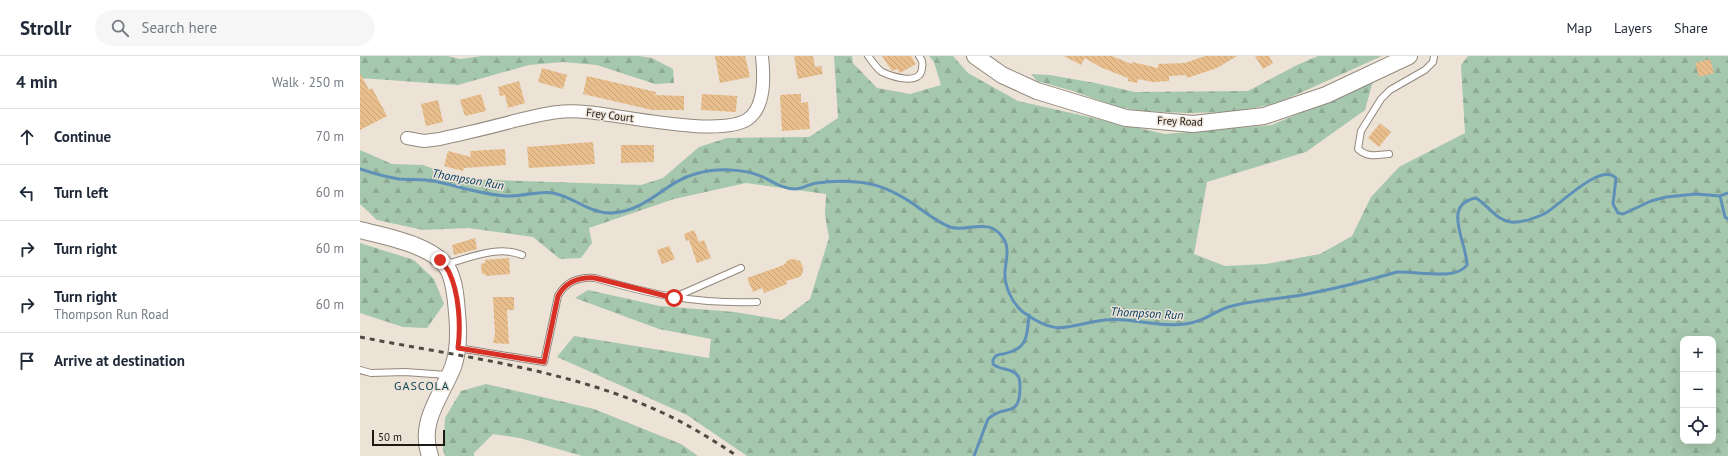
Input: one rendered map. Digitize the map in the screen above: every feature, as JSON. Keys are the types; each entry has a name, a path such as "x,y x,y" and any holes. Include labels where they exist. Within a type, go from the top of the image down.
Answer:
{"street":[{"name":"Frey Court","path":"407,138 424,141 440,139 541,114 561,111 585,112 670,124 714,126 736,124 748,118 754,112 759,101 764,74 762,56"},
{"name":"Frey Road","path":"975,56 1002,75 1037,91 1126,118 1193,124 1264,116 1326,95 1409,56"},
{"path":"360,230 415,246 428,252 449,271 453,284 459,330 458,348 449,375 429,417 427,438 430,456"}],"lane":[{"path":"868,56 880,71 892,76 914,79 919,76 922,71 923,61 919,56"},
{"path":"1389,154 1371,156 1363,154 1358,149 1361,131 1381,100 1390,90 1425,70 1433,62 1434,56"},
{"path":"444,265 501,251 515,252 522,255"},
{"path":"674,298 742,268"},
{"path":"458,348 544,362 558,296 566,286 576,280 595,278 674,298 710,302 757,302"},
{"path":"360,370 371,373 405,372 449,375"}],"green space":[{"path":"360,56 448,56 460,59 482,56 639,56 652,58 673,69 674,83 655,84 597,65 563,62 529,65 458,85 360,78"},
{"path":"834,56 852,56 853,63 877,88 910,94 941,85 934,62 929,56 953,56 968,73 1018,101 1165,134 1272,125 1373,81 1365,110 1306,152 1207,182 1194,254 1225,266 1266,264 1320,254 1352,236 1371,197 1399,167 1465,133 1461,65 1468,56 1728,56 1728,456 747,456 687,415 557,357 574,336 709,358 711,339 659,329 575,298 588,290 660,306 735,312 782,320 810,299 829,238 825,215 826,194 746,183 674,199 589,228 592,243 581,258 560,259 533,237 468,228 423,230 377,220 360,204 360,150 392,164 423,165 462,179 641,185 663,178 699,147 727,138 809,137 838,118"},
{"path":"1318,56 1382,56 1278,103 1233,112 1185,113 1143,111 1117,107 1073,91 1037,81 1031,74 1050,75 1135,92 1248,91 1297,65"},
{"path":"360,243 414,260 434,279 444,304 427,328 403,327 360,313"},
{"path":"486,384 594,409 681,444 698,456 582,456 520,438 493,434 474,453 474,456 445,456 443,450 445,418 461,391"}],"building":[{"path":"715,56 745,56 750,77 720,83"},
{"path":"794,56 813,56 815,67 821,66 823,74 798,79"},
{"path":"882,56 911,56 916,64 900,73 897,69 892,71"},
{"path":"1064,56 1112,56 1131,64 1132,62 1158,68 1158,64 1185,63 1205,56 1237,56 1217,68 1187,78 1186,75 1169,76 1169,81 1153,82 1138,79 1137,83 1128,81 1128,78 1100,67 1085,58 1081,65"},
{"path":"1255,56 1269,56 1273,63 1263,69"},
{"path":"1710,59 1714,73 1699,77 1695,63"},
{"path":"542,68 567,75 563,89 538,82"},
{"path":"360,73 369,90 372,88 387,116 360,130"},
{"path":"587,76 656,92 655,95 684,96 684,110 652,110 583,94"},
{"path":"519,81 525,103 508,108 505,95 500,96 498,87"},
{"path":"481,94 486,111 465,116 460,100"},
{"path":"702,94 737,96 736,112 701,110"},
{"path":"801,94 801,103 808,102 810,129 782,131 780,95"},
{"path":"438,100 443,122 426,126 421,104"},
{"path":"1380,123 1391,132 1379,147 1368,138"},
{"path":"593,142 595,164 529,168 527,147"},
{"path":"621,145 654,145 654,162 621,163"},
{"path":"505,149 506,165 464,168 463,171 444,166 448,151 471,157 470,151"},
{"path":"694,230 699,242 704,240 711,258 697,263 689,240 686,241 684,234"},
{"path":"475,238 477,249 454,255 452,245"},
{"path":"669,246 675,259 662,264 657,250"},
{"path":"509,258 510,274 486,276 485,274 482,274 481,264 485,263 485,260"},
{"path":"794,259 800,261 803,267 803,272 800,277 786,281 787,284 764,293 762,288 753,292 747,278 784,265 788,260"},
{"path":"493,297 514,297 514,310 507,310 509,344 493,343 495,335"}],"waterway":[{"name":"Thompson Run","path":"360,169 399,179 434,181 498,195 513,196 548,192 561,195 596,211 604,213 624,211 636,207 684,178 703,172 720,170 755,174 778,185 791,189 798,189 822,182 842,181 872,184 902,197 936,220 950,227 963,228 985,226 997,231 1003,238 1006,245 1007,254 1005,277 1007,288 1015,304 1023,312 1046,325 1064,328 1115,319 1165,325 1185,324 1198,321 1228,307 1256,301 1314,293 1397,272 1435,274 1454,273 1462,270 1467,265 1458,226 1460,208 1466,202 1476,198 1501,219 1511,222 1519,222 1544,214 1590,180 1600,176 1609,175 1616,178 1613,204 1618,213 1623,214 1651,201 1666,197 1696,194 1720,196 1728,193"},
{"path":"1720,196 1725,217 1728,219"},
{"path":"974,456 988,419 994,414 1010,409 1017,404 1020,387 1020,381 1017,374 1013,371 995,366 993,364 993,360 997,355 1011,352 1022,345 1025,341 1028,330 1029,315"}],"railway":[{"path":"360,337 514,366 590,385 663,413 701,433 737,456"}],"district":[{"name":"GASCOLA","path":"422,385"}],"route":[{"path":"440,260 449,271 453,284 459,330 458,348 544,362 558,296 561,290 570,282 586,277 595,278 674,298"}]}
